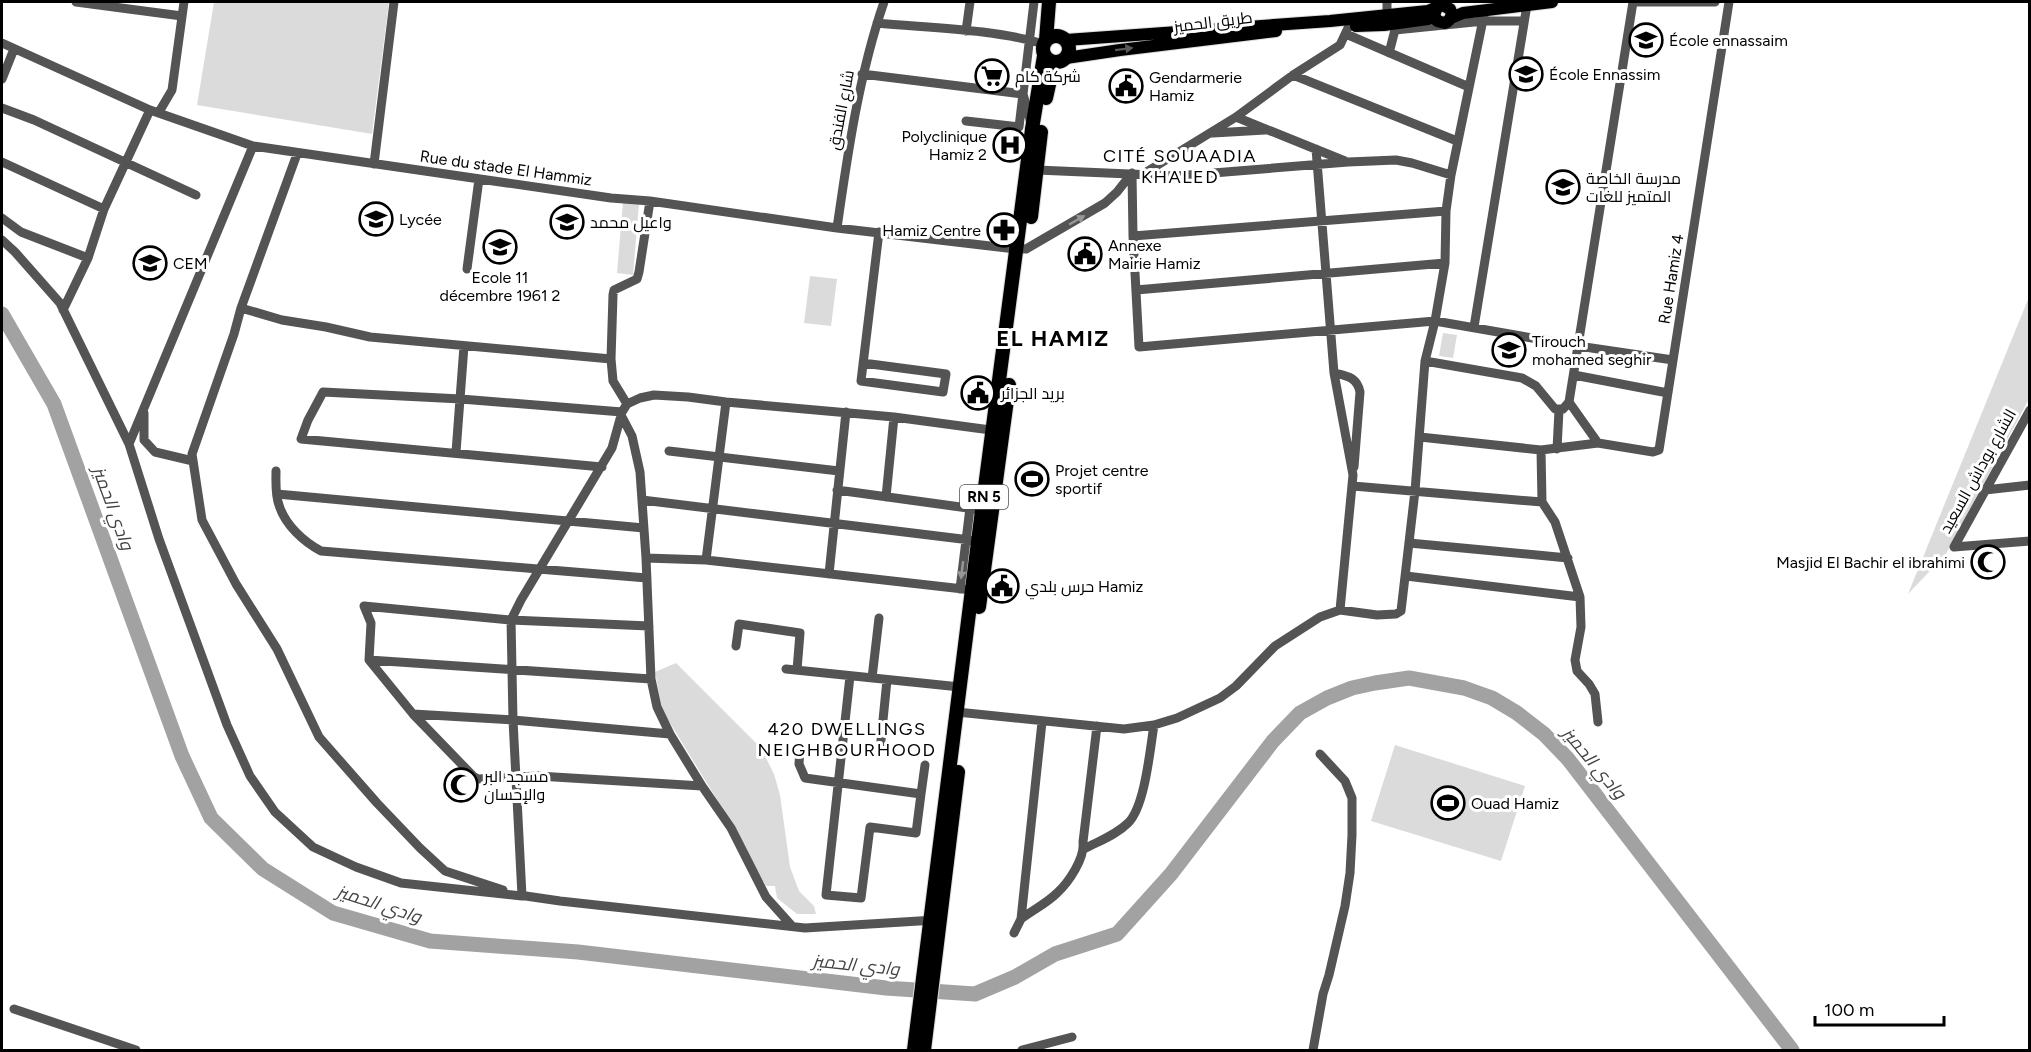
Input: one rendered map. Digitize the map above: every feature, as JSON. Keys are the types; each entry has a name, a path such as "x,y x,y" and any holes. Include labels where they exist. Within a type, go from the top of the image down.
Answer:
{"highway":[{"name":"RN 5","path":"919,1046 1022,249 1032,129 1058,51 1049,2"},
{"name":"RN 5","path":"1022,249 1037,170 1044,106 1058,51 1055,2"},
{"name":"RN 5","path":"961,713 960,687 966,590 976,509 998,431"}],"main road":[{"name":"طريق الحميز","path":"1058,51 1306,28 1348,30 1393,23 1441,8 1504,2"},
{"path":"1441,8 1440,22 1445,23 1460,14 1484,15 1552,2"},
{"name":"طريق الحميز","path":"1058,51 1233,27 1393,23"}],"street":[{"path":"76,2 182,15"},
{"path":"63,310 88,258 104,209 125,162 154,111 172,90 184,2"},
{"path":"374,164 394,2"},
{"name":"شارع الفندق","path":"837,228 848,147 862,74 884,2"},
{"path":"966,31 970,2"},
{"path":"966,121 1018,127 1034,2"},
{"path":"1387,2 1393,23 1389,52"},
{"path":"1559,410 1569,402 1574,375 1633,2 1715,2"},
{"name":"Rue Hamiz 4","path":"1598,443 1653,452 1659,450 1729,2"},
{"path":"1474,327 1527,5"},
{"path":"1393,23 1484,15 1524,21"},
{"path":"961,713 1124,729 1154,725 1177,718 1220,698 1250,673 1275,646 1320,617 1340,610 1377,615 1399,613 1402,608 1415,491 1425,361 1445,263 1446,211 1451,175 1484,15"},
{"path":"877,23 1030,39 1058,51"},
{"path":"1143,174 1236,117 1293,75 1340,45 1348,30 1389,52 1469,87"},
{"name":"Rue du stade El Hammiz","path":"2,44 154,111 253,146 611,198 650,201 837,228 1022,249"},
{"path":"2,80 14,50"},
{"path":"862,74 1023,93"},
{"path":"1293,75 1457,141"},
{"path":"1023,93 1032,129"},
{"path":"2,108 34,120 196,195"},
{"path":"1236,117 1348,162"},
{"path":"1210,133 1268,130"},
{"path":"129,444 253,146"},
{"path":"1316,148 1334,373 1353,475"},
{"path":"297,154 241,308 192,454 202,520 236,584 277,649 319,737 406,833 445,871 522,896"},
{"path":"1037,170 1176,176 1396,160 1451,175"},
{"path":"2,162 104,209"},
{"path":"1132,173 1139,347 1435,321 1673,360"},
{"path":"1022,249 1105,203 1132,173"},
{"path":"467,269 479,179"},
{"path":"650,201 637,279 614,290 611,359 614,381 632,436 640,472 651,679 657,707 670,734 731,828 766,897 792,926"},
{"path":"1133,236 1446,211"},
{"path":"2,218 21,232 88,258"},
{"path":"863,363 946,374 943,392 861,381 863,363 879,232"},
{"path":"2,240 60,303 129,444 159,539 227,725 250,776 275,812 314,847 356,867 401,883 805,928 935,920"},
{"path":"1136,290 1445,263"},
{"path":"241,308 282,320 326,327 370,338 611,359"},
{"path":"456,452 464,346"},
{"path":"1425,361 1522,378 1536,386 1551,407 1559,410"},
{"path":"1334,373 1355,379 1360,392 1340,610"},
{"path":"1574,375 1668,393"},
{"path":"602,467 301,439 323,392 623,410 654,394 894,417 998,431"},
{"path":"706,560 726,402"},
{"path":"1420,438 1541,450 1598,443 1569,402"},
{"path":"522,896 513,720 511,620 602,467 612,448 623,410"},
{"path":"1557,449 1559,410"},
{"name":"الشارع بوداش السعيد","path":"2030,410 1954,548 2030,541"},
{"path":"144,411 144,440 155,452 193,461"},
{"path":"829,574 846,412"},
{"path":"886,497 894,417"},
{"path":"1541,450 1542,502 1555,522 1580,597 1581,627 1575,660 1577,670 1595,694 1598,722"},
{"path":"669,451 839,471"},
{"path":"276,471 279,506 290,525 305,542 321,551 647,578"},
{"path":"1985,490 2030,485"},
{"path":"1353,486 1542,502"},
{"path":"837,490 976,509"},
{"path":"277,494 644,528"},
{"path":"642,500 972,540"},
{"path":"1409,543 1568,558"},
{"path":"646,558 706,560 966,590"},
{"path":"1406,576 1580,597"},
{"path":"649,626 511,620 364,606 370,623 369,660 413,714 478,779 538,776 702,786"},
{"path":"872,678 879,618"},
{"path":"736,646 739,624 800,633 791,670 960,687"},
{"path":"369,660 651,679"},
{"path":"850,676 826,895 861,898 870,827 916,833 925,765"},
{"path":"880,750 887,680"},
{"path":"413,714 670,734"},
{"path":"1014,933 1021,918 1042,722"},
{"path":"1083,849 1115,833 1130,822 1140,802 1154,725"},
{"path":"1021,918 1057,893 1072,874 1083,849 1097,726"},
{"path":"800,748 799,764 805,778 921,794"},
{"path":"1313,1050 1323,994 1345,906 1352,835 1352,798 1345,781 1320,754"},
{"path":"14,1009 136,1050"},
{"path":"1022,1050 1072,1037"}],"shaded area":[{"path":"214,2 389,2 372,134 197,105"},
{"path":"623,202 639,204 633,275 617,273"},
{"path":"810,276 837,279 831,326 804,323"},
{"path":"2029,297 2029,399 1946,554 1908,594"},
{"path":"1443,333 1457,335 1453,358 1439,356"},
{"path":"676,663 761,748 774,774 780,795 790,867 799,891 814,906 816,914 797,914 777,898 775,886 766,886 732,824 662,710 655,672"},
{"name":"Ouad Hamiz","path":"1395,745 1525,786 1501,861 1371,821"}],"waterway":[{"name":"وادي الحميز","path":"2,314 54,404 182,756 211,818 263,869 333,913 430,941 578,952 886,988 975,994 1015,977 1055,954 1117,934 1171,874 1273,741 1300,713 1327,698 1352,688 1409,678 1464,688 1492,698 1517,713 1544,734 1568,759 1792,1050"}],"place":[{"name":"École ennassaim","path":"1646,40"},
{"name":"École Ennassim","path":"1526,74"},
{"name":"شركة كام","path":"992,76"},
{"name":"Gendarmerie Hamiz","path":"1126,86"},
{"name":"Polyclinique Hamiz 2","path":"1010,145"},
{"name":"مدرسة الخاصة المتميز للغات","path":"1563,187"},
{"name":"Lycée","path":"376,219"},
{"name":"واعيل محمد","path":"567,222"},
{"name":"Hamiz Centre","path":"1004,230"},
{"name":"Ecole 11 décembre 1961 2","path":"500,247"},
{"name":"Annexe Mairie Hamiz","path":"1085,254"},
{"name":"CEM","path":"150,263"},
{"name":"Tirouch mohamed seghir","path":"1509,350"},
{"name":"بريد الجزائر","path":"978,393"},
{"name":"Projet centre sportif","path":"1032,479"},
{"name":"Masjid El Bachir el ibrahimi","path":"1988,562"},
{"name":"حرس بلدي Hamiz","path":"1002,586"},
{"name":"مسجد البر والإحسان","path":"461,785"},
{"name":"Ouad Hamiz","path":"1448,803"}],"district":[{"name":"CITÉ SOUAADIA KHALED","path":"1180,166"},
{"name":"EL HAMIZ","path":"1053,338"},
{"name":"420 DWELLINGS NEIGHBOURHOOD","path":"847,739"}]}
